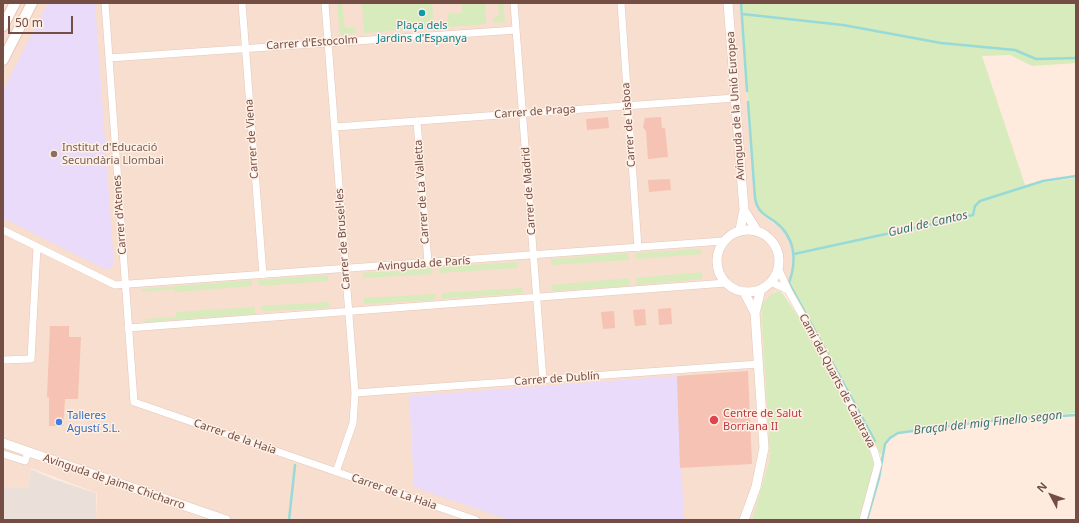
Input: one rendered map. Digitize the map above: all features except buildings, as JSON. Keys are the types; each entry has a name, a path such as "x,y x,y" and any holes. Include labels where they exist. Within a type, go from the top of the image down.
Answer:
{"main road":[{"path":"3,26 15,3"},
{"path":"3,60 32,3"}],"street":[{"name":"Carrer d'Atenes","path":"105,3 134,402"},
{"name":"Carrer de Viena","path":"242,3 263,275"},
{"name":"Carrer de Brusel·les","path":"325,3 355,393 353,424 336,472"},
{"name":"Carrer de Madrid","path":"514,3 543,380"},
{"name":"Carrer de Lisboa","path":"621,3 638,248"},
{"name":"Avinguda de la Unió Europea","path":"728,3 744,210 740,230"},
{"name":"Carrer d'Estocolm","path":"109,58 516,30"},
{"name":"Carrer de Praga","path":"335,127 736,98"},
{"name":"Carrer de La Valletta","path":"417,121 428,263"},
{"name":"Avinguda de la Unió Europea","path":"744,210 757,231"},
{"name":"Avinguda de París","path":"3,230 115,285 533,256 723,241"},
{"path":"740,230 757,231 766,235 773,241 777,249 778,268 771,282 761,289 744,292 734,289 726,283 717,267 719,249 723,241 733,233 740,230"},
{"path":"3,360 31,359 37,247"},
{"name":"Camí del Quarts de Calatrava","path":"778,268 788,290 820,347 874,450 878,464 863,520"},
{"path":"771,282 788,290"},
{"path":"128,328 537,299 726,283"},
{"path":"744,520 756,488 764,448 755,313 761,289"},
{"path":"744,292 755,313"},
{"name":"Carrer de Dublín","path":"355,393 758,364"},
{"name":"Carrer de la Haia","path":"134,402 336,472"},
{"name":"Avinguda de Jaime Chicharro","path":"3,443 226,520"},
{"path":"3,454 25,461 28,452"},
{"name":"Carrer de La Haia","path":"336,472 476,520"}],"shaded area":[{"path":"3,3 740,3 755,204 763,216 778,226 788,237 794,261 789,282 790,285 782,292 775,291 761,305 770,458 752,520 96,520 97,493 31,468 28,488 3,487"},
{"name":"Institut d'Educació Secundària Llombai","path":"48,3 95,3 114,265 107,270 3,218 3,90"},
{"path":"677,376 684,520 509,520 414,487 409,396"},
{"path":"31,469 53,479 96,493 96,520 3,520 3,487 28,488"}],"green space":[{"path":"337,3 342,3 345,28 355,28 356,33 340,35"},
{"path":"362,3 432,3 434,27 364,33"},
{"path":"462,3 485,3 486,24 448,27 447,14 462,13"},
{"path":"498,3 503,3 505,22 495,23 493,19 499,15"},
{"path":"741,3 1076,3 1076,63 1032,66 1010,55 982,56 1025,185 1076,178 1076,413 980,420 898,432 887,442 881,455 788,284 793,259 792,244 789,237 777,224 762,213 755,203"},
{"path":"701,249 701,254 636,259 635,253"},
{"path":"628,253 629,260 551,265 551,259"},
{"path":"517,262 517,268 440,273 439,267"},
{"path":"432,268 433,274 363,278 362,273"},
{"path":"702,272 702,279 637,285 636,278"},
{"path":"328,275 328,281 259,286 258,280"},
{"path":"629,278 630,286 552,291 552,285"},
{"path":"252,280 252,286 175,292 174,289 142,292 142,289"},
{"path":"522,288 523,293 442,299 442,293"},
{"path":"778,291 783,294 808,331 868,445 874,464 861,520 752,520 770,458 761,305 771,294"},
{"path":"435,294 435,300 364,304 364,298"},
{"path":"329,302 330,308 262,311 262,306"},
{"path":"255,307 255,314 145,322 145,319 176,317 176,312"}],"waterway":[{"path":"741,3 747,91"},
{"path":"742,14 843,25 941,43 1015,50 1036,59 1076,58"},
{"path":"748,102 755,198 757,206 767,217 774,221 787,234 791,242 794,258 792,275 789,283 875,441"},
{"name":"Gual de Cantos","path":"794,254 973,215 975,206 980,201 1043,181 1076,176"},
{"name":"Braçal del mig Finello segon","path":"867,520 879,478 885,444 890,438 898,433 987,421 1076,415"},
{"path":"289,520 295,465"}],"place":[{"name":"Plaça dels Jardins d'Espanya","path":"422,13"},
{"name":"Institut d'Educació Secundària Llombai","path":"54,154"},
{"name":"Centre de Salut Borriana II","path":"714,420"},
{"name":"Talleres Agustí S.L.","path":"59,422"}]}
